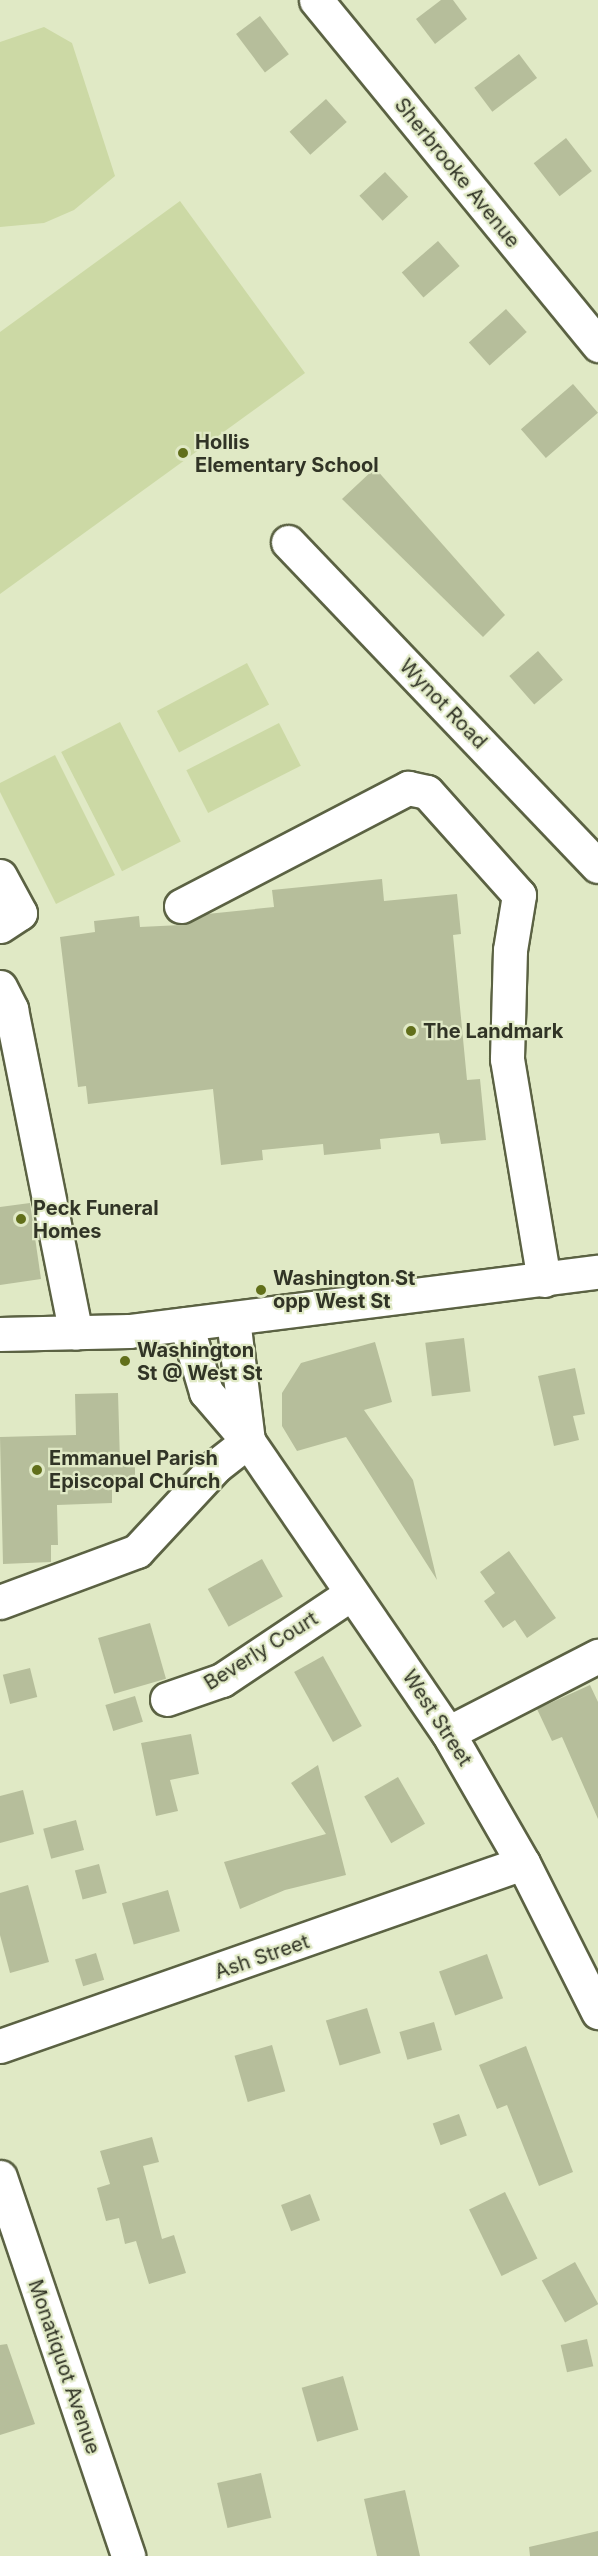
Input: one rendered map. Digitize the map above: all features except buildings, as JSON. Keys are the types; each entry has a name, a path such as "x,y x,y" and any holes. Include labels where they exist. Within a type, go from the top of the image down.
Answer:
{"street":[{"name":"Sherbrooke Avenue","path":"316,0 598,345"},
{"name":"Wynot Road","path":"288,542 598,866"},
{"path":"182,906 408,788 427,792 519,895 510,950 507,1059 544,1280"},
{"path":"0,876 20,913 0,926"},
{"path":"0,987 11,1010 76,1333"},
{"path":"0,1334 76,1333 186,1324 598,1272"},
{"name":"West Street","path":"233,1319 248,1441"},
{"name":"West Street","path":"186,1324 206,1392 248,1441 448,1733 523,1863 598,2012"},
{"path":"0,1602 137,1551 224,1458 248,1441"},
{"name":"Beverly Court","path":"167,1699 222,1680 352,1593"},
{"path":"448,1733 598,1656"},
{"name":"Ash Street","path":"0,2046 523,1863"},
{"name":"Monatiquot Avenue","path":"0,2177 128,2556"}],"green space":[{"path":"44,27 72,43 115,176 74,210 44,223 0,227 0,42"},
{"path":"180,201 305,373 0,594 0,332"},
{"path":"247,663 269,704 179,752 157,711"},
{"path":"120,722 181,841 122,871 61,752"},
{"path":"279,723 301,766 208,813 186,770"},
{"path":"55,755 115,875 56,904 0,792 0,783"}],"place":[{"name":"Hollis Elementary School","path":"183,453"},
{"name":"The Landmark","path":"411,1031"},
{"name":"Peck Funeral Homes","path":"21,1219"},
{"name":"Washington St opp West St","path":"261,1290"},
{"name":"Washington St @ West St","path":"125,1361"},
{"name":"Emmanuel Parish Episcopal Church","path":"37,1470"}]}
